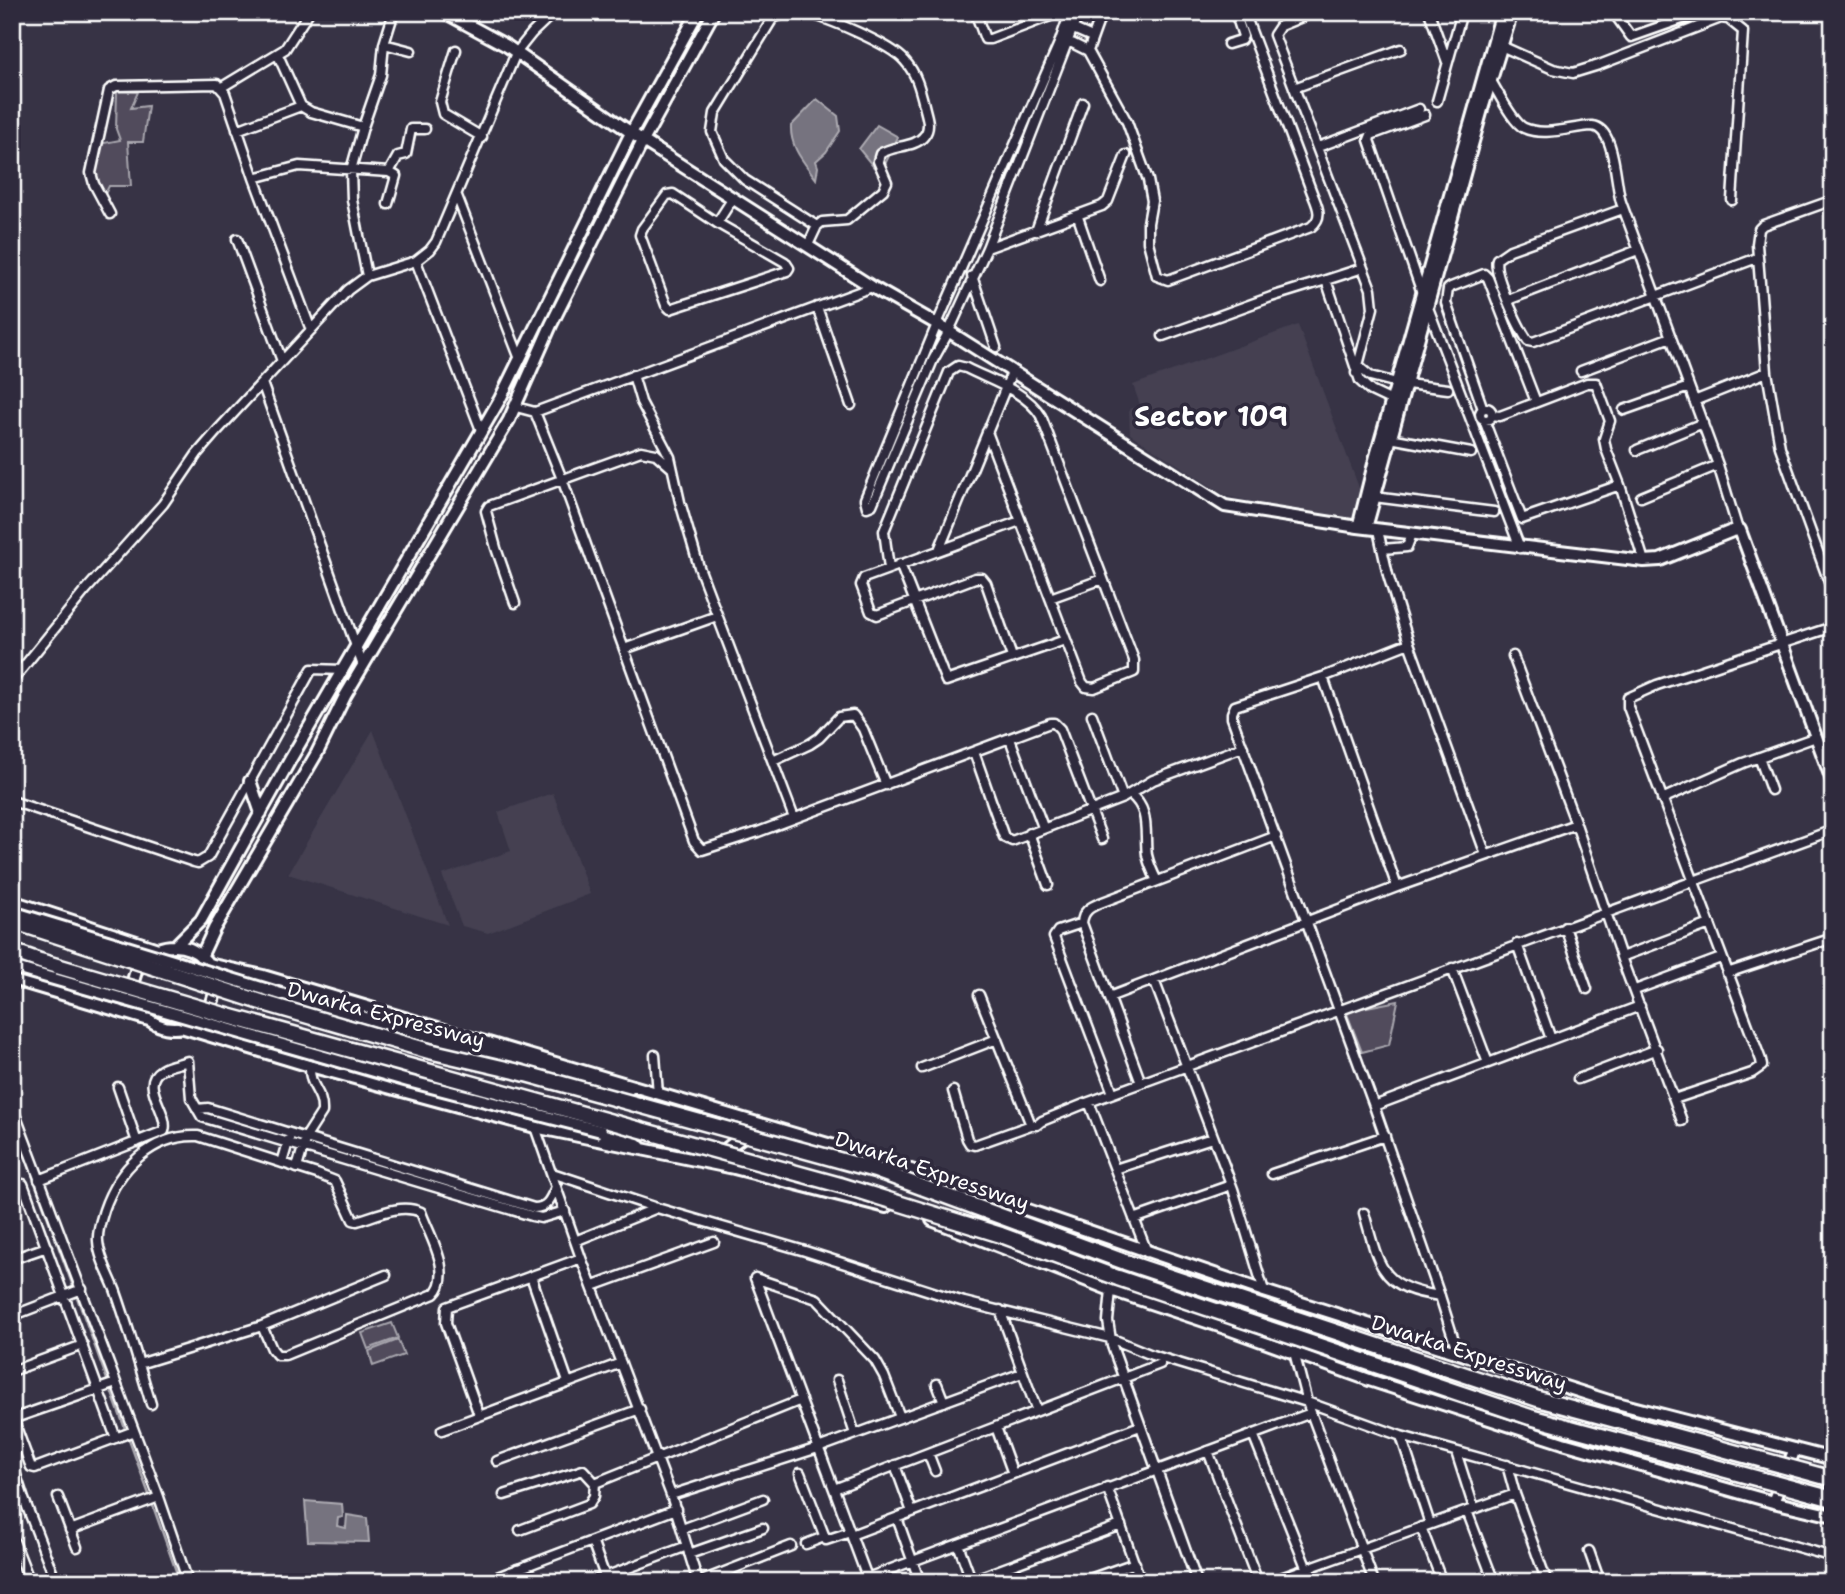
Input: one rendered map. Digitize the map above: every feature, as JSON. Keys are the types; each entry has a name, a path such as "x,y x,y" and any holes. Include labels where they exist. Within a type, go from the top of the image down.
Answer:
{"highway":[{"name":"Dwarka Expressway","path":"12,921 279,1008 429,1051 515,1070 875,1170 1125,1262 1538,1399 1833,1479"},
{"name":"Dwarka Expressway","path":"12,951 221,1014 840,1185 1001,1235 1118,1278 1530,1417 1833,1499"}],"street":[{"path":"222,87 278,55 291,43 309,12"},
{"path":"367,276 352,200 351,170 381,75 384,44 394,12"},
{"path":"444,12 516,53 643,141 1225,506 1362,528 1644,561 1660,560 1738,530"},
{"path":"12,681 85,591 163,504 197,454 348,290 367,276 416,261 430,250 457,197 516,53 554,12"},
{"path":"175,946 201,920 481,430 520,359 631,133 698,12"},
{"path":"181,1027 193,1023 204,1014 211,1003 213,976 204,961 214,929 317,752 363,666 516,407 551,325 643,141 714,12"},
{"path":"789,12 773,18 715,113 712,132 724,159 745,180 817,226"},
{"path":"803,12 819,15 890,49 904,59 918,83 928,124 927,133 922,139 880,153 878,161 887,182 883,190 847,220 827,221 817,226 808,245"},
{"path":"975,12 981,33 990,39 1061,12"},
{"path":"1065,40 937,324 864,499 867,507 872,505 933,360 987,248 1065,40 1070,12"},
{"path":"1069,27 1079,12"},
{"path":"1088,51 1102,12"},
{"path":"1228,44 1241,40 1243,36 1235,12"},
{"path":"1065,40 1088,51 1127,122 1148,180 1152,201 1147,233 1154,272 1163,279 1176,278 1311,227 1319,219 1320,213 1244,12"},
{"path":"1314,12 1280,26 1274,35 1371,289 1373,308 1357,370"},
{"path":"1429,12 1448,63"},
{"path":"1437,101 1462,12"},
{"path":"1427,300 1434,285 1491,82 1502,12"},
{"path":"1362,528 1374,497 1402,383 1498,45 1512,12"},
{"path":"1613,12 1631,37 1702,12"},
{"path":"1498,45 1553,69 1573,73 1721,18 1728,19 1743,31 1732,200"},
{"path":"1069,27 1092,37"},
{"path":"384,44 411,51"},
{"path":"1294,88 1401,49"},
{"path":"456,50 440,110 482,137"},
{"path":"278,55 301,106 312,112 363,127"},
{"path":"110,214 91,173 109,90 116,86 212,82 222,87 311,330"},
{"path":"1491,82 1524,128 1548,131 1598,126 1603,130 1614,160 1623,209 1703,422 1738,530 1833,783"},
{"path":"1036,231 1083,103"},
{"path":"237,130 301,106"},
{"path":"1318,147 1422,112 1371,135 1369,140 1520,548"},
{"path":"389,172 398,156 406,154 411,129 425,129"},
{"path":"987,248 1079,217 1102,206 1108,201 1126,155"},
{"path":"254,178 299,166 389,172 396,176 388,204"},
{"path":"673,194 717,223 785,262 789,268 787,271 670,309 642,242 642,229 667,195 673,194"},
{"path":"457,197 520,359"},
{"path":"717,223 733,198"},
{"path":"1833,200 1763,225 1757,236 1768,372 1783,457 1833,593"},
{"path":"1623,209 1501,255 1495,263 1508,300 1528,341 1533,342 1757,258"},
{"path":"1079,217 1100,281"},
{"path":"237,239 282,361"},
{"path":"1508,300 1638,250"},
{"path":"416,261 481,430"},
{"path":"1163,336 1271,297 1363,268"},
{"path":"1434,285 1448,289 1482,274 1487,275 1536,402"},
{"path":"972,276 996,346"},
{"path":"1326,280 1360,381 1371,391 1391,401"},
{"path":"516,407 535,412 872,287"},
{"path":"1448,289 1446,303 1483,409 1480,413 1488,418 1522,519 1620,485"},
{"path":"1427,300 1446,303"},
{"path":"817,307 851,405"},
{"path":"1581,371 1671,337"},
{"path":"889,568 884,531 949,372 958,366 1006,387 1031,403 1041,416 1134,660 1134,672 1094,688 1086,687 1082,682 987,432"},
{"path":"1357,370 1402,383 1448,389"},
{"path":"939,550 1012,372"},
{"path":"1694,401 1768,372"},
{"path":"634,375 637,393 666,447 695,554 794,818"},
{"path":"262,383 363,666"},
{"path":"1362,528 1391,401 1402,383"},
{"path":"1488,418 1500,416 1587,383 1596,383 1610,421 1605,435 1606,449 1644,561"},
{"path":"1624,410 1689,387"},
{"path":"535,412 694,841 702,850 1050,723 1060,729 1102,839"},
{"path":"1637,450 1703,422"},
{"path":"1390,438 1471,453"},
{"path":"516,603 496,548 486,511 488,506 641,451 656,454 673,468"},
{"path":"1641,497 1718,465"},
{"path":"1374,497 1494,512"},
{"path":"1012,657 982,578 877,615 871,612 861,585 862,580 889,568 1020,521"},
{"path":"1378,530 1409,643 1486,855"},
{"path":"1382,550 1407,547 1412,534"},
{"path":"900,564 946,681 1065,640"},
{"path":"1049,598 1103,579"},
{"path":"624,649 717,615"},
{"path":"1674,1100 1752,1073 1762,1066 1628,707 1628,698 1657,685 1833,629"},
{"path":"1409,643 1323,677 1236,706 1232,718 1385,1136 1458,1353"},
{"path":"1513,656 1682,1121"},
{"path":"12,801 198,863 208,857 312,669 343,670"},
{"path":"1323,677 1397,887"},
{"path":"773,761 810,744 839,717 853,715 863,729 886,785"},
{"path":"1092,715 1126,796 1139,802 1144,813 1148,858 1157,881"},
{"path":"1662,799 1759,757 1816,737"},
{"path":"1010,739 1043,827"},
{"path":"974,752 1004,837 1012,841 1126,796 1153,780 1244,747"},
{"path":"1759,757 1771,790"},
{"path":"250,781 261,813"},
{"path":"1109,996 1397,887 1576,824"},
{"path":"953,1091 965,1133 970,1144 975,1145 1037,1125 1089,1101 1833,830"},
{"path":"1029,833 1048,885"},
{"path":"1141,1083 1082,923 1083,916 1089,908 1276,836"},
{"path":"12,901 158,949"},
{"path":"12,912 349,1015 623,1091 638,1087"},
{"path":"1082,923 1058,932 1054,937 1113,1093"},
{"path":"1621,957 1710,924"},
{"path":"1565,927 1587,989"},
{"path":"1727,973 1833,938"},
{"path":"1517,944 1551,1040"},
{"path":"152,1021 136,1003 133,990 139,964 148,954 158,949 175,946 186,948 204,961 263,976 885,1161 1265,1292 1609,1401 1833,1459"},
{"path":"1635,989 1721,958"},
{"path":"12,967 395,1077 632,1139 642,1149"},
{"path":"1452,968 1488,1063"},
{"path":"12,979 167,1027 181,1027 310,1066 535,1127 863,1200 931,1220 1111,1290 1372,1381 1563,1443 1773,1502 1833,1516"},
{"path":"1154,979 1231,1185 1265,1292"},
{"path":"979,995 1031,1125"},
{"path":"1374,1106 1640,1006"},
{"path":"922,1068 997,1039"},
{"path":"1578,1079 1657,1049"},
{"path":"655,1055 657,1094"},
{"path":"39,1180 161,1133 166,1128 152,1086 153,1080 160,1070 188,1061 191,1098 202,1117 532,1216 550,1216 565,1211"},
{"path":"297,1168 306,1137 322,1112 320,1095 310,1079 310,1066"},
{"path":"118,1087 137,1142"},
{"path":"1089,1101 1147,1252"},
{"path":"12,1106 75,1293 116,1383 188,1582"},
{"path":"197,1109 208,1108 290,1132 534,1208 547,1205 556,1187"},
{"path":"706,1164 760,1123"},
{"path":"535,1127 575,1241 658,1457 698,1582 791,1546"},
{"path":"282,1163 290,1132"},
{"path":"151,1404 98,1242 99,1224 106,1204 123,1171 161,1143 198,1136 335,1181 353,1220 357,1222 400,1208 421,1212 443,1275 439,1289 434,1294 285,1355 277,1355 272,1349 262,1326"},
{"path":"1272,1174 1385,1136"},
{"path":"1115,1169 1212,1138"},
{"path":"552,1173 964,1302 1110,1338 1152,1355 1307,1402 1401,1436 1833,1557"},
{"path":"23,1184 47,1247 75,1293 83,1345 116,1437"},
{"path":"1134,1219 1231,1185"},
{"path":"547,1205 550,1216"},
{"path":"575,1241 657,1208"},
{"path":"1364,1213 1383,1271 1403,1285 1425,1294 1440,1296"},
{"path":"593,1286 715,1242"},
{"path":"12,1259 47,1247"},
{"path":"479,1415 446,1323 447,1307 582,1258"},
{"path":"139,1364 262,1326 386,1275"},
{"path":"531,1276 568,1382"},
{"path":"900,1417 875,1360 817,1299 755,1278 868,1580 1107,1487 1311,1413"},
{"path":"1111,1290 1108,1321 1110,1338 1122,1378 1197,1582"},
{"path":"12,1316 75,1293"},
{"path":"1000,1310 1037,1411"},
{"path":"12,1371 83,1345"},
{"path":"1294,1352 1307,1402 1374,1582"},
{"path":"442,1430 621,1363"},
{"path":"834,1489 1160,1364"},
{"path":"671,1495 818,1448 1022,1373"},
{"path":"836,1380 855,1434"},
{"path":"116,1383 13,1418 23,1447 32,1467 35,1468 134,1431"},
{"path":"937,1384 944,1402"},
{"path":"595,1483 801,1400"},
{"path":"496,1461 640,1409"},
{"path":"800,1473 826,1540 897,1518 1140,1426"},
{"path":"996,1427 1013,1474"},
{"path":"1253,1434 1312,1582"},
{"path":"1401,1436 1442,1582"},
{"path":"12,1452 23,1447"},
{"path":"1773,1502 1795,1449"},
{"path":"1208,1451 1258,1582"},
{"path":"1456,1452 1494,1582"},
{"path":"929,1453 935,1471"},
{"path":"12,1463 56,1582"},
{"path":"895,1465 912,1512"},
{"path":"1507,1465 1514,1494 1547,1582"},
{"path":"504,1495 583,1470 595,1483 594,1496 589,1504 520,1531"},
{"path":"1107,1487 1141,1582"},
{"path":"1269,1582 1284,1579 1306,1568 1514,1494"},
{"path":"58,1497 76,1547"},
{"path":"70,1530 159,1497"},
{"path":"12,1504 24,1499"},
{"path":"682,1530 763,1499"},
{"path":"484,1582 676,1509"},
{"path":"897,1518 920,1582"},
{"path":"958,1544 972,1581 1121,1525"},
{"path":"591,1582 763,1528"},
{"path":"12,1536 30,1582"},
{"path":"806,1544 824,1537"},
{"path":"592,1541 606,1579"},
{"path":"1589,1551 1600,1582"},
{"path":"1081,1582 1135,1563"},
{"path":"517,1569 522,1582"}],"shaded area":[{"path":"117,91 138,92 131,108 148,106 143,142 128,142 131,186 109,186 105,194 96,175 95,164 99,144 120,140 116,129"},
{"path":"817,99 838,116 840,131 826,152 816,161 816,179 795,148 791,126"},
{"path":"877,125 898,137 880,175 859,149"},
{"path":"1298,325 1361,493 1353,521 1226,496 1130,434 1129,409 1140,405 1133,385"},
{"path":"373,730 448,925 288,874"},
{"path":"553,793 590,894 488,933 462,926 442,875 511,851 498,812"},
{"path":"1398,1001 1389,1045 1362,1052 1346,1011"},
{"path":"392,1323 398,1338 368,1349 362,1333"},
{"path":"398,1340 404,1355 373,1366 369,1351"},
{"path":"305,1501 342,1504 343,1517 338,1518 337,1526 346,1528 347,1515 367,1518 369,1542 308,1541"}],"waterway":[{"path":"12,1120 126,1431"},
{"path":"128,1437 150,1497"},
{"path":"152,1503 180,1582"}],"district":[{"name":"Sector 109","path":"1211,416"}]}
